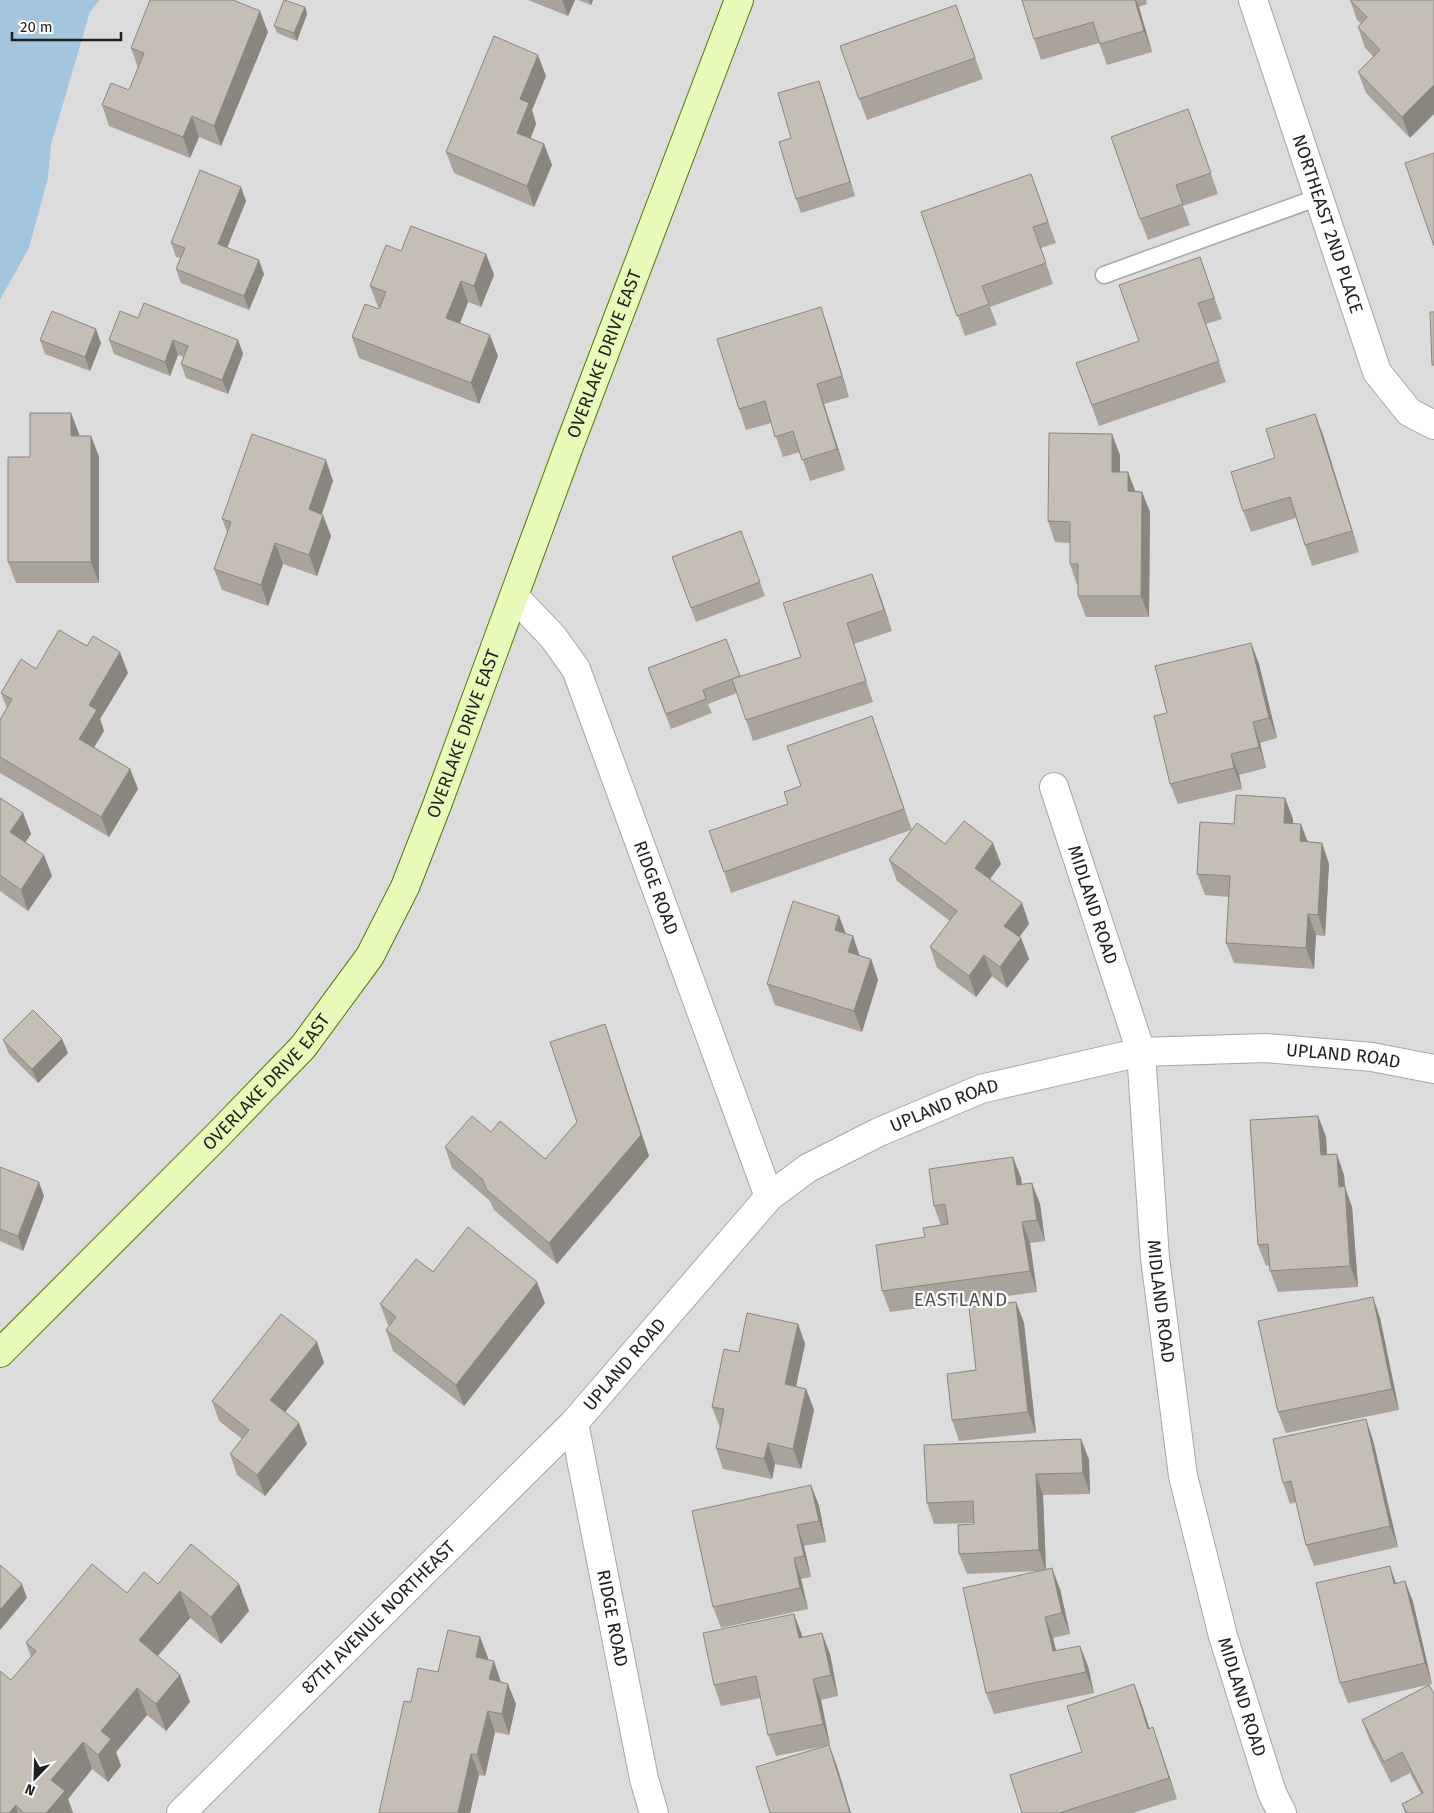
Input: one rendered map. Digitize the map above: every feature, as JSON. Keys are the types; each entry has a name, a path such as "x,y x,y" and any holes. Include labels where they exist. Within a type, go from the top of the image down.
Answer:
{"street":[{"name":"OVERLAKE DRIVE EAST","path":"0,1353 303,1047 370,956 405,887 739,0"},
{"name":"NORTHEAST 2ND PLACE","path":"1253,0 1377,372 1409,412 1434,424"},
{"name":"RIDGE ROAD","path":"514,596 553,637 576,669 769,1197"},
{"name":"MIDLAND ROAD","path":"1054,787 1141,1052 1155,1258 1183,1476 1223,1636 1272,1793 1282,1813"},
{"name":"UPLAND ROAD","path":"574,1423 769,1197 808,1168 879,1132 981,1089 1141,1052 1266,1048 1372,1057 1434,1070"},
{"name":"RIDGE ROAD","path":"574,1423 644,1779 654,1813"},
{"name":"87TH AVENUE NORTHEAST","path":"181,1813 574,1423"}],"lane":[{"path":"1104,275 1319,197"}],"shaded area":[{"path":"100,0 1434,0 1434,1813 0,1813 0,300 29,248 48,178 51,145 90,12"}],"water":[{"path":"0,0 100,0 90,12 51,145 48,178 29,248 0,300"}],"building":[{"path":"150,0 233,0 260,11 214,126 192,116 183,137 102,105 111,83 129,90 144,53 131,48"},
{"path":"284,0 305,7 294,33 274,26"},
{"path":"1022,0 1135,0 1144,31 1100,44 1093,22 1034,39"},
{"path":"1350,0 1434,0 1434,85 1402,117 1358,72 1380,50 1358,27 1367,17"},
{"path":"956,5 975,58 859,99 840,46"},
{"path":"494,36 538,55 520,99 529,103 517,133 544,144 527,186 446,152"},
{"path":"819,81 850,182 796,199 779,142 791,138 778,93"},
{"path":"1188,109 1211,173 1176,185 1183,204 1140,219 1111,137"},
{"path":"1434,153 1434,246 1405,163"},
{"path":"200,170 241,187 218,244 259,260 244,296 176,269 185,248 171,243"},
{"path":"1031,174 1048,222 1033,227 1046,263 982,286 989,304 957,316 921,212"},
{"path":"411,226 486,254 474,286 461,281 446,318 490,335 471,383 352,337 365,304 379,309 386,292 370,286 386,245 401,251"},
{"path":"1200,257 1214,298 1198,303 1219,361 1092,405 1076,363 1139,341 1119,285"},
{"path":"144,303 238,340 222,380 181,364 188,346 173,340 165,362 109,340 120,311 138,318"},
{"path":"821,307 842,376 817,384 837,449 802,460 793,431 775,437 765,401 739,409 717,339"},
{"path":"52,311 96,329 85,357 40,340"},
{"path":"1430,312 1434,312 1434,365 1432,365"},
{"path":"30,413 71,413 71,436 91,436 91,562 8,562 8,457 30,457"},
{"path":"1315,414 1352,531 1305,545 1290,497 1243,511 1231,472 1275,458 1266,429"},
{"path":"1049,433 1112,434 1112,472 1128,472 1128,491 1142,492 1141,596 1078,596 1078,564 1070,564 1070,522 1048,521"},
{"path":"252,434 326,460 309,509 323,515 309,555 275,543 261,585 214,569 231,522 222,519"},
{"path":"741,531 760,582 691,608 672,557"},
{"path":"872,574 884,610 847,623 866,681 746,720 732,679 801,657 783,603"},
{"path":"59,630 87,646 93,636 120,652 89,705 97,710 79,739 130,769 101,817 0,757 0,720 12,699 1,693 21,659 36,669"},
{"path":"726,639 740,676 703,690 706,699 666,714 648,668"},
{"path":"1251,643 1269,718 1253,722 1259,747 1231,754 1234,768 1170,784 1154,716 1167,713 1155,666"},
{"path":"872,716 904,809 724,872 709,831 788,804 784,792 801,786 787,746"},
{"path":"1236,795 1285,798 1284,823 1301,824 1300,841 1322,843 1318,915 1308,914 1306,948 1226,943 1230,876 1197,874 1200,822 1234,824"},
{"path":"0,798 23,813 10,832 44,855 21,890 0,875"},
{"path":"964,821 993,843 975,868 1022,903 1004,926 1021,938 1000,967 984,955 969,976 930,947 957,911 889,860 917,823 945,844"},
{"path":"793,901 839,916 835,930 853,936 848,952 871,959 854,1011 767,984"},
{"path":"33,1010 62,1039 32,1069 3,1040"},
{"path":"605,1024 641,1135 549,1243 486,1189 483,1180 445,1147 472,1116 491,1132 500,1121 545,1159 577,1122 550,1042"},
{"path":"1318,1116 1321,1155 1337,1154 1339,1187 1345,1186 1350,1266 1270,1271 1268,1244 1258,1245 1250,1120"},
{"path":"1013,1157 1017,1185 1032,1183 1037,1220 1022,1222 1030,1271 882,1291 876,1245 925,1237 923,1228 948,1224 945,1204 934,1206 929,1169"},
{"path":"0,1167 39,1182 18,1236 0,1229"},
{"path":"468,1227 537,1282 456,1385 386,1330 396,1317 380,1304 416,1259 433,1272"},
{"path":"1373,1297 1392,1389 1278,1412 1258,1321"},
{"path":"1016,1302 1028,1412 952,1420 947,1374 976,1370 969,1307"},
{"path":"747,1313 798,1324 785,1384 806,1389 793,1449 768,1443 764,1459 716,1448 724,1409 712,1407 724,1349 739,1352"},
{"path":"281,1314 317,1342 270,1400 299,1423 257,1475 230,1454 249,1430 212,1401"},
{"path":"1366,1419 1390,1526 1306,1545 1291,1481 1283,1483 1273,1439"},
{"path":"1081,1439 1083,1473 1036,1474 1039,1550 959,1554 958,1525 974,1524 973,1501 927,1503 924,1445"},
{"path":"811,1485 819,1521 797,1525 804,1556 794,1558 800,1588 713,1607 692,1511"},
{"path":"191,1544 239,1584 211,1617 180,1591 139,1640 180,1675 156,1704 137,1688 101,1731 111,1739 98,1755 83,1742 51,1780 65,1791 46,1813 24,1813 16,1805 9,1813 0,1813 0,1671 11,1680 36,1651 26,1643 92,1564 127,1593 144,1572 158,1584"},
{"path":"0,1565 22,1584 0,1610"},
{"path":"1390,1566 1394,1584 1405,1581 1425,1663 1340,1683 1316,1583"},
{"path":"1052,1568 1062,1613 1045,1617 1053,1651 1080,1646 1086,1672 986,1693 963,1588"},
{"path":"794,1614 799,1638 822,1633 831,1675 813,1679 823,1724 768,1735 756,1676 714,1685 703,1633"},
{"path":"448,1630 480,1637 476,1657 494,1661 489,1679 508,1684 502,1714 488,1711 477,1755 471,1754 458,1813 379,1813 404,1701 411,1702 418,1668 438,1672"},
{"path":"1134,1684 1148,1729 1153,1727 1169,1778 1059,1813 1022,1813 1010,1775 1082,1752 1067,1706"},
{"path":"1429,1685 1434,1694 1434,1813 1407,1813 1402,1804 1423,1793 1402,1752 1384,1762 1362,1720"},
{"path":"829,1745 850,1813 770,1813 756,1767"}],"district":[{"name":"EASTLAND","path":"961,1299"}]}
